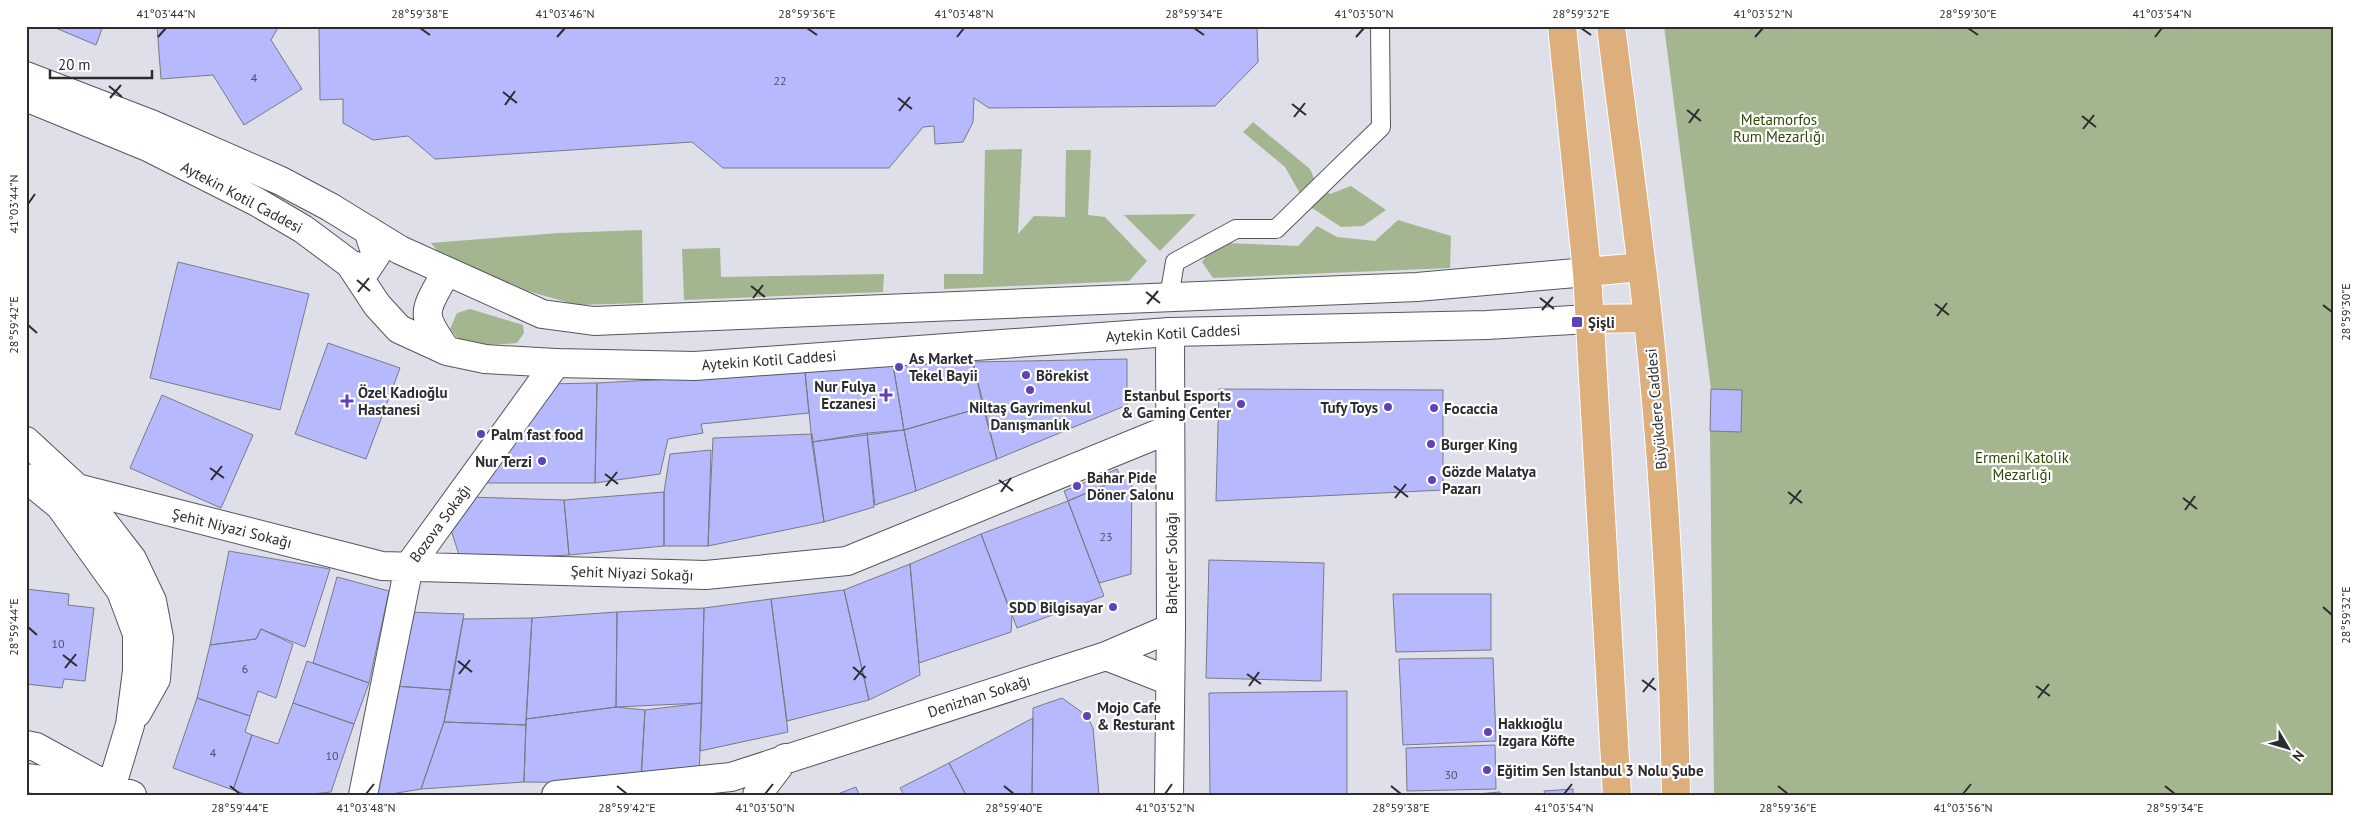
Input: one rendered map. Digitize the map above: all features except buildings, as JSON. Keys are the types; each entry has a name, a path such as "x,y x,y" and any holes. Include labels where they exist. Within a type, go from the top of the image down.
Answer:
{"main road":[{"path":"1562,26 1587,272 1617,795"},
{"name":"Büyükdere Caddesi","path":"1611,26 1648,318 1664,518 1674,705 1676,795"},
{"path":"1587,272 1641,267"},
{"path":"1590,319 1648,318"}],"street":[{"name":"Aytekin Kotil Caddesi","path":"26,76 151,124 272,178 368,230 400,250 542,314 594,321 1417,287 1587,272"},
{"name":"Aytekin Kotil Caddesi","path":"26,98 148,147 257,202 303,229 350,264 377,305 399,328 447,351 485,359 556,363 695,366 1170,332 1487,325 1590,319"},
{"path":"350,264 366,270 376,255 368,230"},
{"path":"446,272 431,300 426,316 431,328 447,351"},
{"name":"Bahçeler Sokağı","path":"1169,795 1171,628 1170,332"},
{"name":"Bozova Sokağı","path":"362,795 409,566 556,363"},
{"name":"Şehit Niyazi Sokağı","path":"69,497 382,566 706,575 847,561 1170,429"},
{"path":"26,440 69,497 121,591 137,634 137,670 122,791"},
{"path":"26,478 69,497"},
{"name":"Denizhan Sokağı","path":"556,795 731,777 1106,656 1171,628"},
{"path":"1106,656 1170,681"},
{"path":"26,745 36,747 122,791"},
{"path":"758,795 786,758"},
{"path":"26,778 122,791"}],"lane":[{"path":"1170,297 1175,262 1236,229 1276,228 1381,127 1380,26"}],"green space":[{"name":"Ermeni Katolik Mezarlığı","path":"1664,26 2334,26 2334,795 1714,795 1711,389"},
{"path":"1253,122 1310,169 1317,185 1330,194 1351,186 1386,210 1363,226 1341,227 1306,204 1285,167 1243,132"},
{"path":"1022,149 1018,234 1034,216 1065,217 1066,150 1091,150 1088,215 1105,217 1147,261 1129,281 944,289 944,274 983,274 985,150"},
{"path":"1196,214 1160,251 1124,215"},
{"path":"1398,220 1451,236 1450,268 1213,278 1202,262 1211,249 1227,243 1298,246 1317,226 1337,237 1375,241"},
{"path":"642,230 643,303 577,305 492,281 448,264 431,243 559,233"},
{"path":"720,248 721,277 884,274 883,292 684,300 682,249"},
{"path":"470,309 523,325 524,333 517,343 475,346 462,343 450,329 457,313"}],"place":[{"name":"Şişli","path":"1577,322"},
{"name":"As Market Tekel Bayii","path":"899,367"},
{"name":"Börekist","path":"1026,375"},
{"name":"Niltaş Gayrimenkul Danışmanlık","path":"1030,390"},
{"name":"Nur Fulya Eczanesi","path":"886,395"},
{"name":"Özel Kadıoğlu Hastanesi","path":"347,401"},
{"name":"Estanbul Esports & Gaming Center","path":"1241,404"},
{"name":"Tufy Toys","path":"1388,407"},
{"name":"Focaccia","path":"1434,408"},
{"name":"Palm fast food","path":"481,434"},
{"name":"Burger King","path":"1431,444"},
{"name":"Nur Terzi","path":"542,461"},
{"name":"Gözde Malatya Pazarı","path":"1432,480"},
{"name":"Bahar Pide Döner Salonu","path":"1077,486"},
{"name":"SDD Bilgisayar","path":"1113,607"},
{"name":"Mojo Cafe & Resturant","path":"1087,716"},
{"name":"Hakkıoğlu Izgara Köfte","path":"1488,732"},
{"name":"Eğitim Sen İstanbul 3 Nolu Şube","path":"1487,770"}],"park label":[{"name":"Metamorfos Rum Mezarlığı","path":"1779,128"}]}
